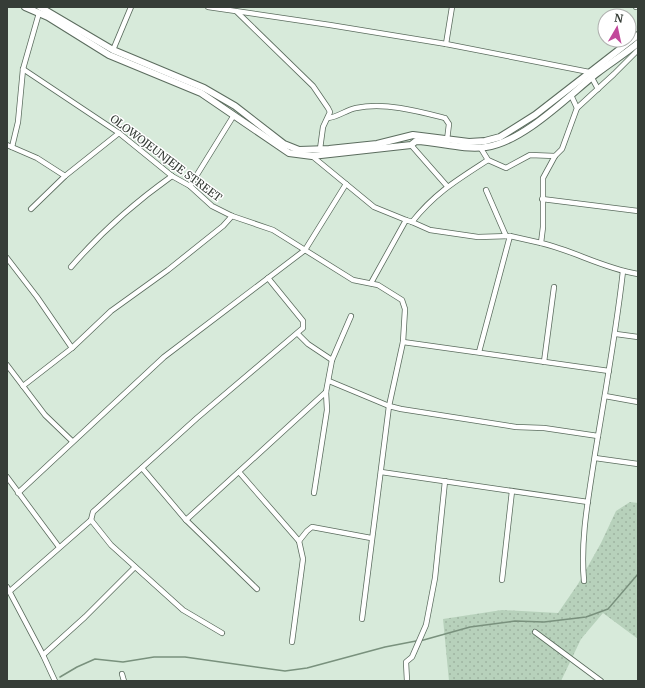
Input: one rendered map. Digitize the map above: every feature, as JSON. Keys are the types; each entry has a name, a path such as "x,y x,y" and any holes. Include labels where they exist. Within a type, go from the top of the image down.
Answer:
{"main road":[{"path":"25,7 39,10 113,50 204,88 235,106 291,147 299,150 320,150 377,144 413,135 447,140 477,142 500,136 535,115 590,75 638,35"},
{"path":"39,10 109,55 201,93 234,115 281,150 297,156 312,156 411,145 416,141 462,148 480,147 502,143 516,136 571,95 590,75 636,51 638,43"}],"street":[{"path":"113,50 131,7"},
{"path":"208,7 446,44 590,75 598,89"},
{"path":"446,44 452,7"},
{"path":"39,10 23,69 18,122 9,146 37,158 65,176"},
{"path":"237,12 313,86 328,108 330,112 323,127 320,150"},
{"path":"541,243 543,227 542,199 544,175 555,156 562,149 577,108 636,51"},
{"name":"OLOWOJEUNJEJE STREET","path":"23,69 119,133 172,176 190,186 212,206 232,216 273,230 353,280 371,283 402,300 405,310 403,342"},
{"path":"571,95 577,108"},
{"path":"328,118 357,107 412,110 445,118 449,124 447,140"},
{"path":"190,186 234,115"},
{"path":"31,209 65,176 119,133"},
{"path":"411,145 447,186"},
{"path":"480,147 488,160 506,168 530,155 555,156"},
{"path":"312,156 374,207 430,230 478,237 508,236 563,248 588,261 638,274"},
{"path":"412,222 425,206 447,186 488,160"},
{"path":"70,267 95,240 135,202 172,176"},
{"path":"18,493 72,441 164,357 305,250 346,184"},
{"path":"479,352 508,236 486,190"},
{"path":"542,199 638,211"},
{"path":"23,386 72,348 102,319 211,236 232,216"},
{"path":"371,283 406,220"},
{"path":"7,258 37,297 72,348"},
{"path":"584,581 583,570 588,502 616,334 623,271"},
{"path":"55,681 8,589 91,520 93,512 242,378 298,334 303,328 303,321 268,278"},
{"path":"544,362 554,287"},
{"path":"314,493 327,410 326,392 332,360 351,316"},
{"path":"298,334 308,344 332,360"},
{"path":"616,334 638,338"},
{"path":"362,618 389,406 403,342 609,371"},
{"path":"7,365 45,415 72,441"},
{"path":"329,381 389,406 516,427 544,428 598,436"},
{"path":"186,520 326,392"},
{"path":"605,396 638,402"},
{"path":"595,458 638,464"},
{"path":"142,468 186,520 257,589"},
{"path":"238,472 253,491 299,541 303,559 292,642"},
{"path":"381,472 588,502"},
{"path":"7,477 60,547"},
{"path":"407,681 406,662 412,657 426,625 435,578 445,481"},
{"path":"502,580 512,491"},
{"path":"91,520 111,545 183,610 222,633"},
{"path":"299,541 307,530 312,527 371,538"},
{"path":"43,655 135,567"},
{"path":"535,632 599,680"},
{"path":"122,674 124,681"}],"green space":[{"path":"630,502 638,503 638,639 603,613 581,639 561,681 449,681 443,619 502,610 558,613 578,584 601,543 616,511"}],"waterway":[{"path":"420,641 470,627 515,621 544,622 586,617 608,609 638,574"},
{"path":"60,677 95,659 123,662 154,657 185,657 285,671 307,668 385,647 416,641"}]}
